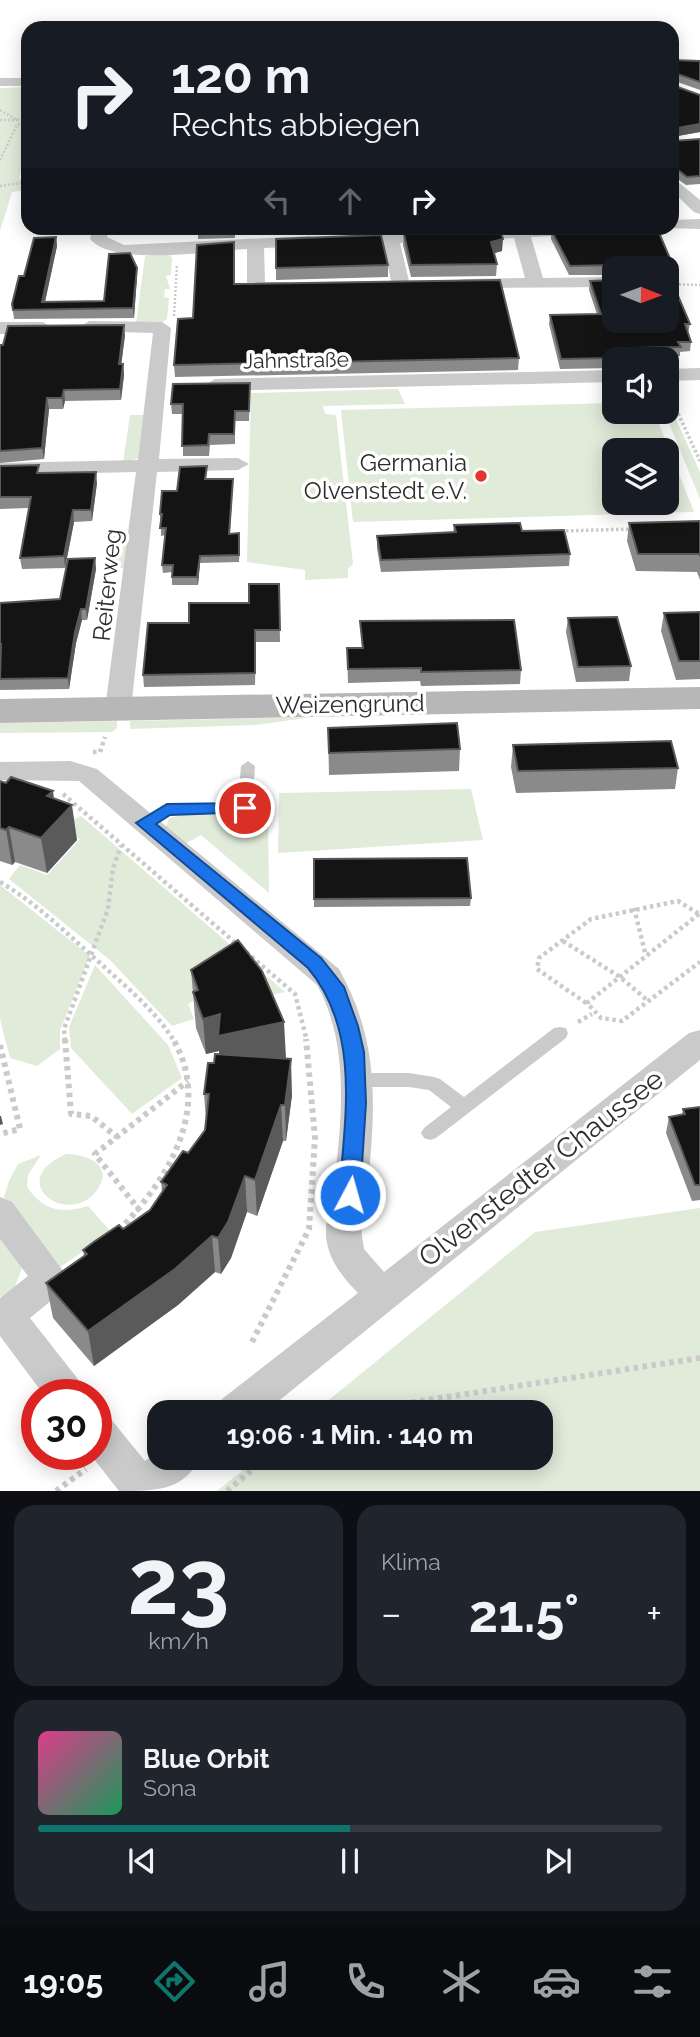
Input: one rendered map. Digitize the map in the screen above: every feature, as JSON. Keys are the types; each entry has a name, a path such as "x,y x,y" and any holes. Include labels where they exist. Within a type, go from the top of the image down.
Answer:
{"main road":[{"name":"Weizengrund","path":"0,711 700,698"}],"street":[{"path":"0,82 21,82"},
{"path":"679,188 700,209"},
{"path":"679,225 700,224"},
{"path":"99,235 98,239 109,246 124,250 255,244 301,235"},
{"path":"327,235 390,238 428,235"},
{"path":"522,235 536,284"},
{"path":"390,238 402,285"},
{"path":"255,244 256,288 309,287"},
{"path":"442,285 602,282"},
{"path":"0,328 162,328 158,386"},
{"path":"679,374 700,374"},
{"name":"Jahnstraße","path":"158,386 602,376"},
{"name":"Reiterweg","path":"118,709 158,386"},
{"path":"0,469 238,464"},
{"path":"0,771 70,770 85,774 328,977 340,996 349,1026 356,1080 355,1144 344,1239 353,1263 382,1294"},
{"name":"Olvenstedter Chaussee","path":"251,1400 700,1042"},
{"path":"0,1212 51,1279 6,1315 56,1379"},
{"path":"112,1452 140,1490 165,1470"}],"lane":[{"path":"145,823 167,809 245,808 248,766"},
{"path":"430,1133 560,1033"},
{"path":"356,1080 409,1080 434,1084 464,1107"}],"path":[{"path":"0,110 16,120"},
{"path":"16,120 21,118"},
{"path":"0,120 21,121"},
{"path":"0,160 17,125 21,124"},
{"path":"0,186 21,183"},
{"path":"162,328 173,320 176,248"},
{"path":"679,284 700,285"},
{"path":"679,415 700,461"},
{"path":"549,531 645,529"},
{"path":"37,770 79,810 295,994 306,1034 315,1138 309,1228 253,1342"},
{"path":"70,814 79,810"},
{"path":"117,1137 91,1116 71,1114 64,1030 108,909 113,868 121,846"},
{"path":"0,881 25,896 122,983 167,1033 185,1064 189,1081 188,1104 173,1161 140,1211 114,1235"},
{"path":"587,1003 699,914 678,901 591,919 539,958 537,969 587,1003 592,1014 607,1021 622,1021 700,962"},
{"path":"634,908 646,956"},
{"path":"563,941 620,977 647,1000"},
{"path":"0,1045 20,1129 0,1134"},
{"path":"140,1211 95,1154 189,1081"},
{"path":"427,1400 700,1358"},
{"path":"227,1491 252,1470"}],"green space":[{"path":"21,87 21,191 12,192 0,231 0,88"},
{"path":"168,254 172,258 171,275 166,276 170,289 165,289 164,297 169,298 167,319 158,325 136,324 145,256"},
{"path":"398,389 405,404 323,406 325,414 336,415 353,564 348,569 348,578 305,580 305,570 247,562 251,393"},
{"name":"Germania Olvenstedt e.V.","path":"602,403 602,424 659,424 665,438 602,438 602,515 353,522 341,410"},
{"path":"130,415 146,415 141,458 123,462"},
{"path":"669,424 678,424 700,472 700,499 679,448 679,438 675,438"},
{"name":"Germania Olvenstedt e.V.","path":"679,474 694,512 679,512"},
{"path":"111,530 132,532 127,568 106,568"},
{"path":"313,717 256,725 130,729 130,721"},
{"path":"117,721 117,728 112,732 0,733 0,723"},
{"path":"471,789 483,840 278,853 279,793"},
{"path":"194,813 268,813 269,893 201,835 185,844 166,827 169,818"},
{"path":"81,816 285,992 258,998 242,973 188,1004 194,1019 172,1026 110,960 9,879 20,865 47,875 80,839 62,831 68,822"},
{"path":"0,885 90,956 60,1030 60,1049 37,1066 10,1058 0,1019"},
{"path":"95,965 168,1045 182,1078 132,1114 71,1048 69,1027"},
{"path":"66,1154 88,1158 99,1166 102,1172 99,1187 87,1199 74,1204 60,1204 48,1198 41,1189 40,1178 48,1166"},
{"path":"41,1155 28,1175 27,1187 33,1195 47,1206 61,1210 88,1206 111,1232 59,1268 5,1204 4,1197 9,1181 18,1164"},
{"path":"700,1208 700,1491 217,1491 243,1470 553,1470 553,1400 329,1400 535,1232"},
{"path":"0,1235 24,1263 14,1289 0,1297"}],"building":[{"path":"679,60 700,61 700,82 679,74"},
{"path":"679,88 700,95 700,124 679,128"},
{"path":"700,139 700,176 687,177 679,171 679,141"},
{"path":"381,235 388,265 276,268 276,239"},
{"path":"404,235 502,235 503,239 491,242 497,264 411,265"},
{"path":"554,235 660,235 669,256 602,256 602,265 570,266"},
{"path":"56,237 42,302 104,301 109,254 130,253 137,268 133,308 13,310 19,276 24,276 34,238"},
{"path":"234,242 234,284 500,280 519,358 174,365 178,319 193,318 197,245"},
{"path":"602,280 602,333 679,333 679,298 690,324 685,324 691,342 678,342 681,347 602,347 602,358 561,359 550,315 601,314 590,281"},
{"path":"124,325 119,364 123,364 120,389 64,390 62,398 47,398 42,448 0,451 0,345 3,345 8,326"},
{"path":"250,383 249,411 235,411 234,434 209,434 208,445 182,446 183,404 171,404 173,384"},
{"path":"39,465 37,473 96,472 91,510 73,510 64,556 20,558 31,497 0,497 0,466"},
{"path":"207,466 205,479 233,479 229,534 239,533 239,555 200,556 197,577 172,577 173,565 162,565 166,528 160,528 162,491 177,491 180,467"},
{"path":"700,521 700,556 638,554 629,523"},
{"path":"520,523 522,531 564,530 570,554 381,560 377,536 456,532 454,525"},
{"path":"95,558 86,609 81,609 75,632 68,678 0,679 0,603 60,599 68,559"},
{"path":"249,584 279,584 280,630 255,630 255,673 143,675 148,623 189,623 189,603 249,603"},
{"path":"700,612 700,661 679,661 664,613"},
{"path":"617,617 631,666 578,667 568,618"},
{"path":"514,620 521,670 421,672 421,668 348,669 347,648 363,648 360,621"},
{"path":"457,723 460,749 329,753 328,728"},
{"path":"671,741 678,768 518,771 513,745"},
{"path":"11,777 53,791 47,796 72,805 41,838 9,827 6,830 0,828 0,781 6,783"},
{"path":"467,858 471,898 314,899 314,859"},
{"path":"238,940 262,971 284,1022 218,1036 220,1014 203,1019 193,992 198,990 191,970"},
{"path":"215,1054 291,1059 285,1105 281,1105 255,1180 245,1176 228,1222 218,1238 212,1236 175,1269 88,1331 46,1283 87,1254 83,1250 95,1241 119,1225 123,1229 150,1210 167,1185 161,1182 183,1151 188,1153 205,1130 209,1094 204,1094 208,1063 214,1063"},
{"path":"700,1107 700,1185 695,1185 669,1117 685,1114 683,1109"}],"place":[{"name":"Germania Olvenstedt e.V.","path":"481,476"}],"route":[{"path":"245,808 167,809 145,823 315,963 340,996 354,1052 355,1144 350,1195"}]}
